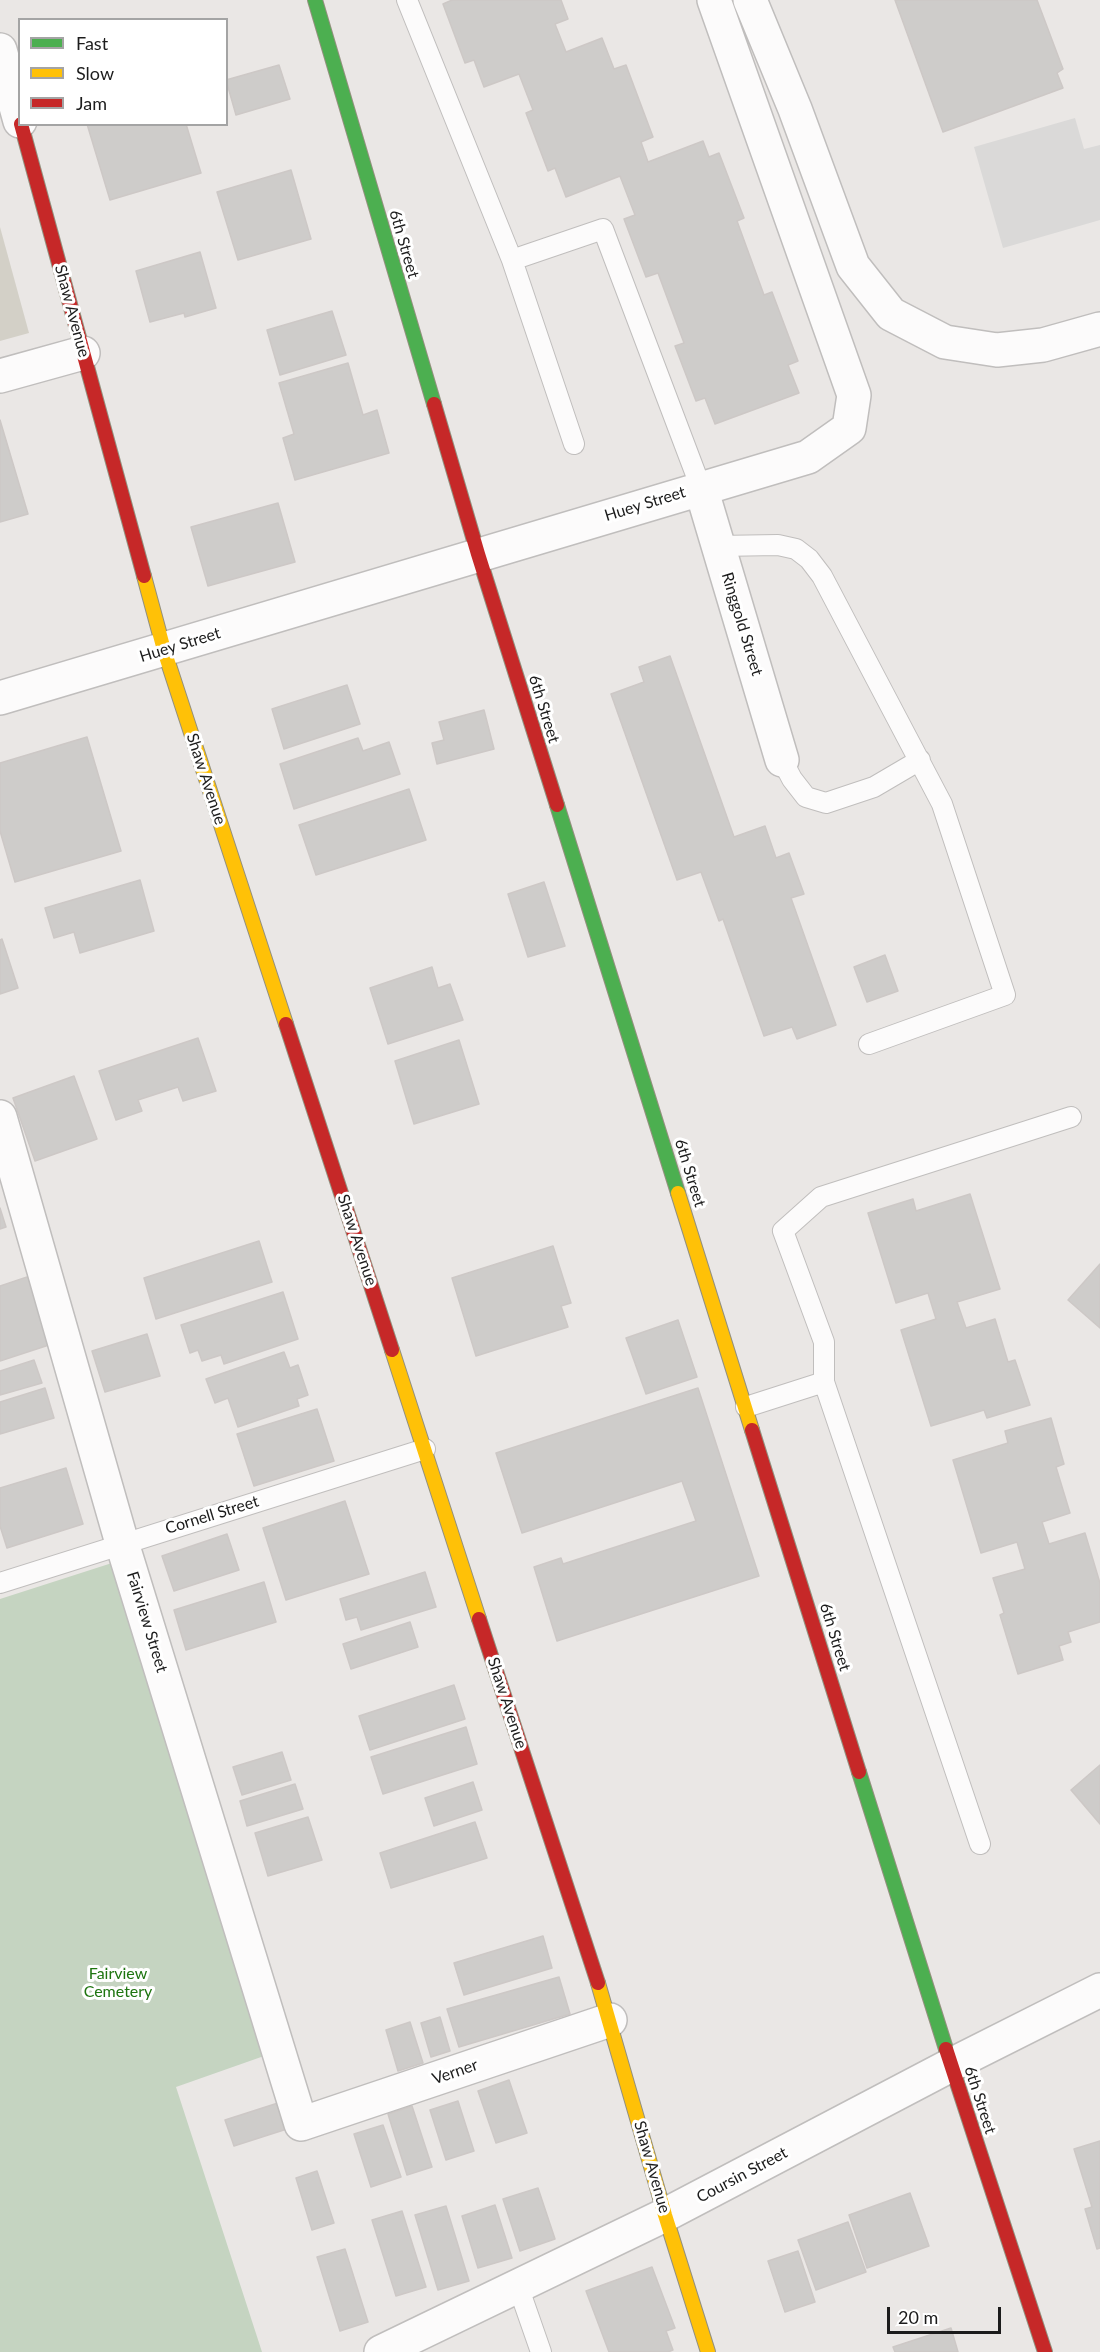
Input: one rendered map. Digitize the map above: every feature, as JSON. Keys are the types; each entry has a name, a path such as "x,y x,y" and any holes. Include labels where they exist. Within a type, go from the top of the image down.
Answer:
{"street":[{"name":"6th Street","path":"315,0 478,554 951,2065 1045,2352"},
{"name":"Huey Street","path":"0,698 808,457 849,428 854,395 714,0"},
{"path":"750,0 795,109 853,266 891,314 945,342 997,350 1043,345 1100,329"},
{"name":"Shaw Avenue","path":"0,50 18,116"},
{"name":"Shaw Avenue","path":"21,126 164,650 610,2020 665,2215 708,2352"},
{"path":"0,376 83,353"},
{"name":"Ringgold Street","path":"701,488 782,760"},
{"name":"Fairview Street","path":"0,1117 122,1543 301,2124"},
{"name":"Coursin Street","path":"381,2352 665,2215 951,2065 1100,1990"},
{"name":"Verner","path":"301,2124 610,2020"}],"lane":[{"path":"407,0 512,260 574,444"},
{"path":"512,260 603,229 701,488"},
{"path":"718,546 778,545 796,549 809,559 822,576 942,804 1005,995 869,1044"},
{"path":"782,760 792,779 806,797 826,802 845,798 874,786 920,760"},
{"path":"980,1844 824,1382 824,1342 783,1231 821,1197 1071,1117"},
{"path":"746,1407 824,1382"},
{"name":"Cornell Street","path":"0,1582 425,1449"},
{"path":"518,2286 541,2352"}],"shaded area":[{"path":"1075,118 1084,149 1100,145 1100,220 1003,248 974,147"},
{"path":"0,227 29,333 0,341"}],"green space":[{"name":"Fairview Cemetery","path":"112,1563 264,2056 176,2087 262,2352 0,2352 0,1599"}],"building":[{"path":"452,0 561,0 568,19 555,24 566,52 602,38 614,69 626,65 653,137 641,142 648,162 703,141 709,157 719,153 744,218 737,221 764,295 772,292 798,361 788,365 799,393 715,424 705,398 696,401 675,346 684,343 658,273 646,277 624,219 635,215 620,176 566,197 555,168 548,171 526,113 533,110 519,74 484,87 474,60 465,63 443,4"},
{"path":"895,0 1037,0 1063,69 1057,73 1063,88 943,132"},
{"path":"279,65 290,99 236,115 228,79"},
{"path":"88,126 187,126 201,173 110,200"},
{"path":"291,170 311,239 238,260 217,192"},
{"path":"200,252 216,308 185,317 184,313 150,322 136,271"},
{"path":"332,311 346,355 280,375 267,330"},
{"path":"348,363 363,415 377,410 389,453 295,480 283,438 294,434 279,383"},
{"path":"0,420 28,514 0,522"},
{"path":"278,503 295,562 208,586 191,527"},
{"path":"670,656 734,837 765,826 776,858 789,853 804,894 791,898 836,1025 797,1039 792,1027 764,1036 723,919 719,921 701,872 677,880 611,694 644,682 639,667"},
{"path":"347,685 360,724 284,749 272,709"},
{"path":"484,710 494,749 437,764 432,743 444,740 439,722"},
{"path":"87,737 121,851 15,882 0,831 0,763"},
{"path":"358,738 363,751 389,742 400,774 294,809 280,764"},
{"path":"409,789 426,840 316,875 299,825"},
{"path":"140,880 154,931 80,953 74,932 54,938 45,908"},
{"path":"544,882 565,946 528,957 508,894"},
{"path":"2,939 18,988 0,994 0,940"},
{"path":"885,955 898,991 867,1002 854,967"},
{"path":"432,967 438,988 450,984 463,1020 388,1044 370,988"},
{"path":"198,1038 216,1091 183,1101 178,1087 138,1100 142,1111 116,1120 99,1071"},
{"path":"459,1040 479,1104 414,1124 395,1061"},
{"path":"74,1076 97,1139 35,1161 13,1098"},
{"path":"970,1194 1000,1289 957,1302 966,1328 995,1319 1008,1362 1015,1360 1030,1405 987,1418 984,1410 931,1426 901,1330 936,1319 928,1293 896,1303 868,1213 913,1199 916,1211"},
{"path":"0,1208 6,1227 0,1229"},
{"path":"259,1241 272,1282 156,1319 144,1278"},
{"path":"553,1246 571,1303 561,1306 568,1327 476,1356 452,1278"},
{"path":"1100,1264 1100,1328 1068,1300"},
{"path":"30,1276 52,1344 0,1361 0,1286"},
{"path":"283,1292 298,1339 224,1364 221,1355 202,1361 198,1350 190,1353 181,1325"},
{"path":"678,1320 697,1377 646,1394 626,1338"},
{"path":"147,1334 160,1376 105,1392 92,1351"},
{"path":"284,1352 290,1368 298,1365 308,1395 297,1399 299,1406 238,1427 228,1398 215,1403 206,1379"},
{"path":"34,1360 42,1383 0,1395 0,1371"},
{"path":"45,1388 54,1418 0,1434 0,1402"},
{"path":"698,1388 759,1576 557,1641 534,1567 561,1558 563,1564 696,1521 682,1481 522,1533 496,1453"},
{"path":"317,1409 334,1461 254,1486 237,1434"},
{"path":"1051,1418 1064,1464 1056,1467 1070,1513 1042,1522 1049,1544 1085,1533 1100,1583 1100,1622 1068,1632 1071,1642 1059,1646 1063,1660 1018,1674 1000,1615 1004,1613 993,1578 1025,1569 1017,1542 981,1553 953,1460 1008,1443 1005,1431"},
{"path":"66,1468 83,1524 7,1548 0,1526 0,1488"},
{"path":"345,1501 369,1574 286,1600 263,1528"},
{"path":"227,1534 239,1570 174,1591 162,1556"},
{"path":"425,1572 436,1607 361,1630 357,1617 346,1620 340,1599"},
{"path":"264,1582 276,1622 186,1650 174,1610"},
{"path":"410,1622 418,1647 351,1669 343,1644"},
{"path":"454,1685 465,1719 370,1750 359,1716"},
{"path":"466,1727 477,1764 383,1794 371,1757"},
{"path":"282,1752 291,1780 242,1795 233,1767"},
{"path":"1100,1765 1100,1824 1071,1790"},
{"path":"473,1782 482,1810 434,1826 425,1798"},
{"path":"295,1784 303,1809 247,1826 240,1801"},
{"path":"308,1817 322,1860 268,1876 255,1833"},
{"path":"475,1822 487,1858 391,1888 380,1853"},
{"path":"543,1936 552,1968 464,1995 454,1963"},
{"path":"559,1977 570,2014 459,2047 447,2009"},
{"path":"440,2017 450,2051 431,2057 421,2023"},
{"path":"410,2022 423,2063 398,2071 386,2030"},
{"path":"509,2080 527,2133 496,2143 478,2091"},
{"path":"458,2101 474,2151 446,2160 430,2110"},
{"path":"281,2102 290,2128 234,2146 225,2120"},
{"path":"412,2106 432,2167 407,2175 388,2114"},
{"path":"383,2125 401,2177 371,2187 354,2134"},
{"path":"1100,2141 1100,2248 1097,2249 1085,2209 1092,2207 1074,2149"},
{"path":"317,2171 334,2223 312,2230 296,2178"},
{"path":"538,2188 555,2239 520,2251 503,2199"},
{"path":"910,2193 929,2246 867,2268 849,2215"},
{"path":"495,2205 512,2258 478,2268 462,2216"},
{"path":"446,2206 469,2281 438,2290 415,2215"},
{"path":"402,2211 426,2287 396,2296 372,2220"},
{"path":"848,2222 866,2272 816,2290 798,2240"},
{"path":"345,2249 368,2322 340,2331 317,2257"},
{"path":"798,2251 815,2302 785,2312 768,2261"},
{"path":"652,2267 675,2328 666,2331 673,2350 668,2352 609,2352 586,2291"},
{"path":"951,2328 958,2352 895,2352 893,2347"}],"traffic: fast":[{"path":"315,0 434,404"},
{"path":"557,805 678,1193"},
{"path":"859,1772 946,2049"}],"traffic: slow":[{"path":"144,576 164,650 286,1024"},
{"path":"678,1193 752,1430"},
{"path":"392,1350 479,1619"},
{"path":"598,1983 665,2215 708,2352"}],"traffic: jam":[{"path":"22,126 144,576"},
{"path":"434,404 478,554 557,805"},
{"path":"286,1024 392,1350"},
{"path":"752,1430 859,1772"},
{"path":"479,1619 598,1983"},
{"path":"946,2049 1045,2352"}]}
